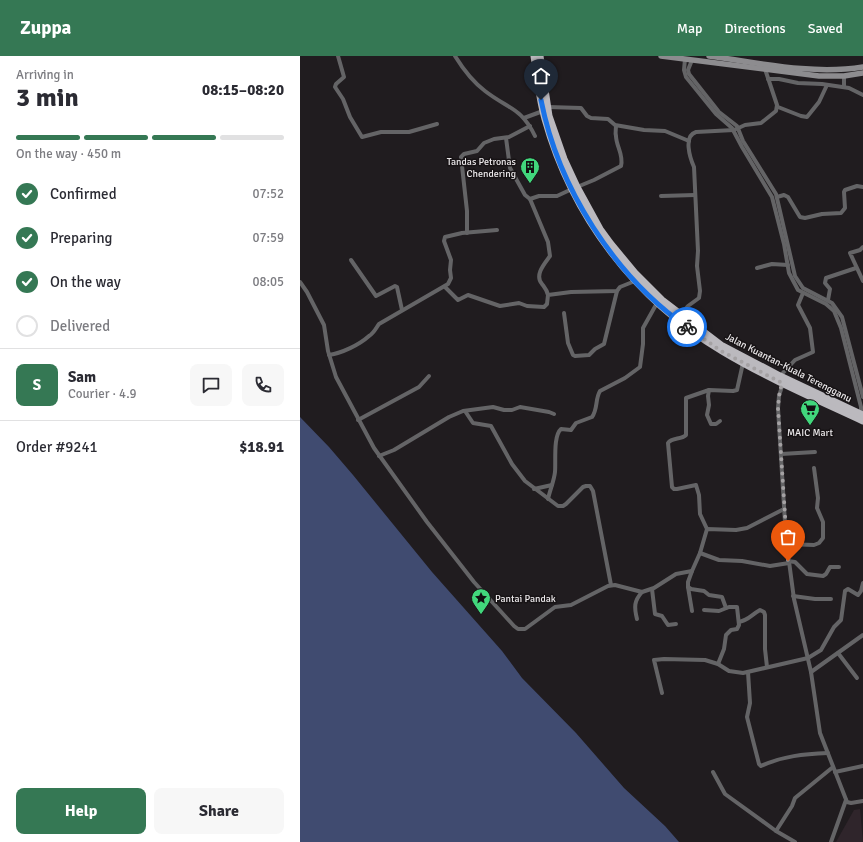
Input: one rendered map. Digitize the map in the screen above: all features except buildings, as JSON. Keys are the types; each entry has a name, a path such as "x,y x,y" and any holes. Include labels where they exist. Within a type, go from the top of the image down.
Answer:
{"highway":[{"name":"Jalan Kuantan-Kuala Terengganu","path":"539,56 545,109 575,188 596,232 608,250 658,304 676,319 721,351 782,383 862,416"},
{"name":"Jalan Kuantan-Kuala Terengganu","path":"575,188 611,244 648,287 662,300 721,345 862,416"}],"main road":[{"path":"661,56 819,76 844,76 863,73"},
{"path":"709,56 803,69 828,70 863,67"}],"street":[{"path":"338,56 344,78 334,87 343,99 350,117 362,137 381,132 409,132 437,124"},
{"path":"455,56 471,78 484,91 508,105 524,118 535,136"},
{"path":"686,59 684,70 686,77 716,114 736,129 742,147 773,200 791,277 798,290 826,304 834,311 841,328 862,416"},
{"path":"692,60 688,70 689,74 719,112 736,129 777,197 794,276 803,288 828,300 837,307 842,317 863,398"},
{"path":"765,69 778,107 801,116 807,117 819,102 827,85"},
{"path":"844,76 844,87"},
{"path":"768,79 844,87 855,90 863,95"},
{"path":"681,314 688,306 699,298 700,295 696,266 698,251 694,167 691,160 689,141 691,135 696,132 736,129 745,125 764,122 776,111 778,107"},
{"path":"524,118 545,109 581,108 587,116 591,118 608,119 616,126 665,131 689,141"},
{"path":"467,233 467,211 461,157 464,154 477,151 481,145 489,141 498,138 506,138 530,126"},
{"path":"530,199 538,196 557,196 597,179 620,167 622,164 616,135 616,126"},
{"path":"445,287 458,300 468,295 500,306 519,303 527,306 544,307 547,304 548,295 546,289 540,281 540,274 541,268 551,253 530,199 525,195 510,168 506,138"},
{"path":"777,197 784,195 788,197 800,217 805,218 822,214 841,213 845,208 845,190 857,186 863,187"},
{"path":"661,196 695,195"},
{"path":"687,196 695,202"},
{"path":"329,355 341,352 366,339 378,325 448,284 451,278 451,260 444,239 467,233 497,230"},
{"path":"863,247 860,250 850,253 863,281"},
{"path":"351,260 376,296 395,286 397,287 402,310"},
{"path":"757,268 772,264 788,265"},
{"path":"828,300 830,289 825,283 826,278 856,268"},
{"path":"564,313 568,344 573,355 589,355 595,349 604,344 617,291 620,287 636,281"},
{"path":"300,282 321,319 329,355 336,377 358,420 379,456 426,522 474,582 514,626 521,629 528,627 555,606 571,605 612,585 642,592 652,590 671,576 692,571"},
{"path":"548,295 571,292 617,291"},
{"path":"780,376 795,360 812,352 810,328 798,304 803,293"},
{"path":"548,500 555,470 556,440 558,432 561,429 571,430 576,423 592,417 597,406 597,398 600,391 625,378 640,367 643,344 643,328 658,304"},
{"path":"692,611 688,587 707,529 700,514 699,494 696,485 676,490 672,487 668,443 670,440 683,438 686,435 686,398 710,390 737,390 744,363"},
{"path":"358,420 419,387 429,376"},
{"path":"782,383 778,401 784,509 793,596 811,672 819,727 846,800 831,842"},
{"path":"710,390 708,417 711,424 716,424 720,421"},
{"path":"379,456 394,450 452,415 465,411 493,407 504,410 512,410 520,407 554,414"},
{"path":"465,411 473,423 491,426 512,464 525,481 548,500 558,506 563,506 583,487 590,486 593,491 612,585"},
{"path":"781,454 815,452"},
{"path":"787,544 814,545 820,543 823,538 823,522 817,508 818,498 814,468"},
{"path":"534,489 552,485"},
{"path":"707,529 736,530 747,528 784,509"},
{"path":"700,553 719,560 742,561 770,566 795,562 808,574 823,576 830,567 839,567"},
{"path":"662,693 654,660 704,660 718,664 729,671 736,673 748,672 808,658 821,650 834,627 841,620 845,591 848,589 859,594 863,583"},
{"path":"688,587 691,589 704,591 709,595 722,597 726,608"},
{"path":"652,590 652,603 655,614 664,617 668,625 676,624"},
{"path":"637,619 634,610 637,599 642,592"},
{"path":"793,596 815,599 831,599"},
{"path":"704,610 719,611 737,606 739,622 738,628 731,630 726,636 724,649 718,664"},
{"path":"739,622 747,620 760,610 764,612 767,667"},
{"path":"811,672 863,635"},
{"path":"838,653 856,678"},
{"path":"748,672 750,703 747,716 759,764 761,766 776,759 799,754 828,753"},
{"path":"836,772 863,766"},
{"path":"776,830 792,806 795,798 833,767"},
{"path":"713,772 725,794 795,842"},
{"path":"846,800 849,803 863,801"}],"shaded area":[{"path":"860,809 863,842 836,842 854,810"}],"water":[{"path":"300,417 353,475 432,572 502,651 522,678 576,733 624,788 665,826 679,842 300,842"}],"way so far":[{"path":"687,327 721,351 782,383 778,408 788,561"}],"place":[{"name":"Tandas Petronas Chendering","path":"530,184"},
{"name":"MAIC Mart","path":"810,426"},
{"name":"Pantai Pandak","path":"481,615"}],"route":[{"path":"541,100 551,139 560,164 596,232 608,250 644,290 658,304 687,327"}]}
